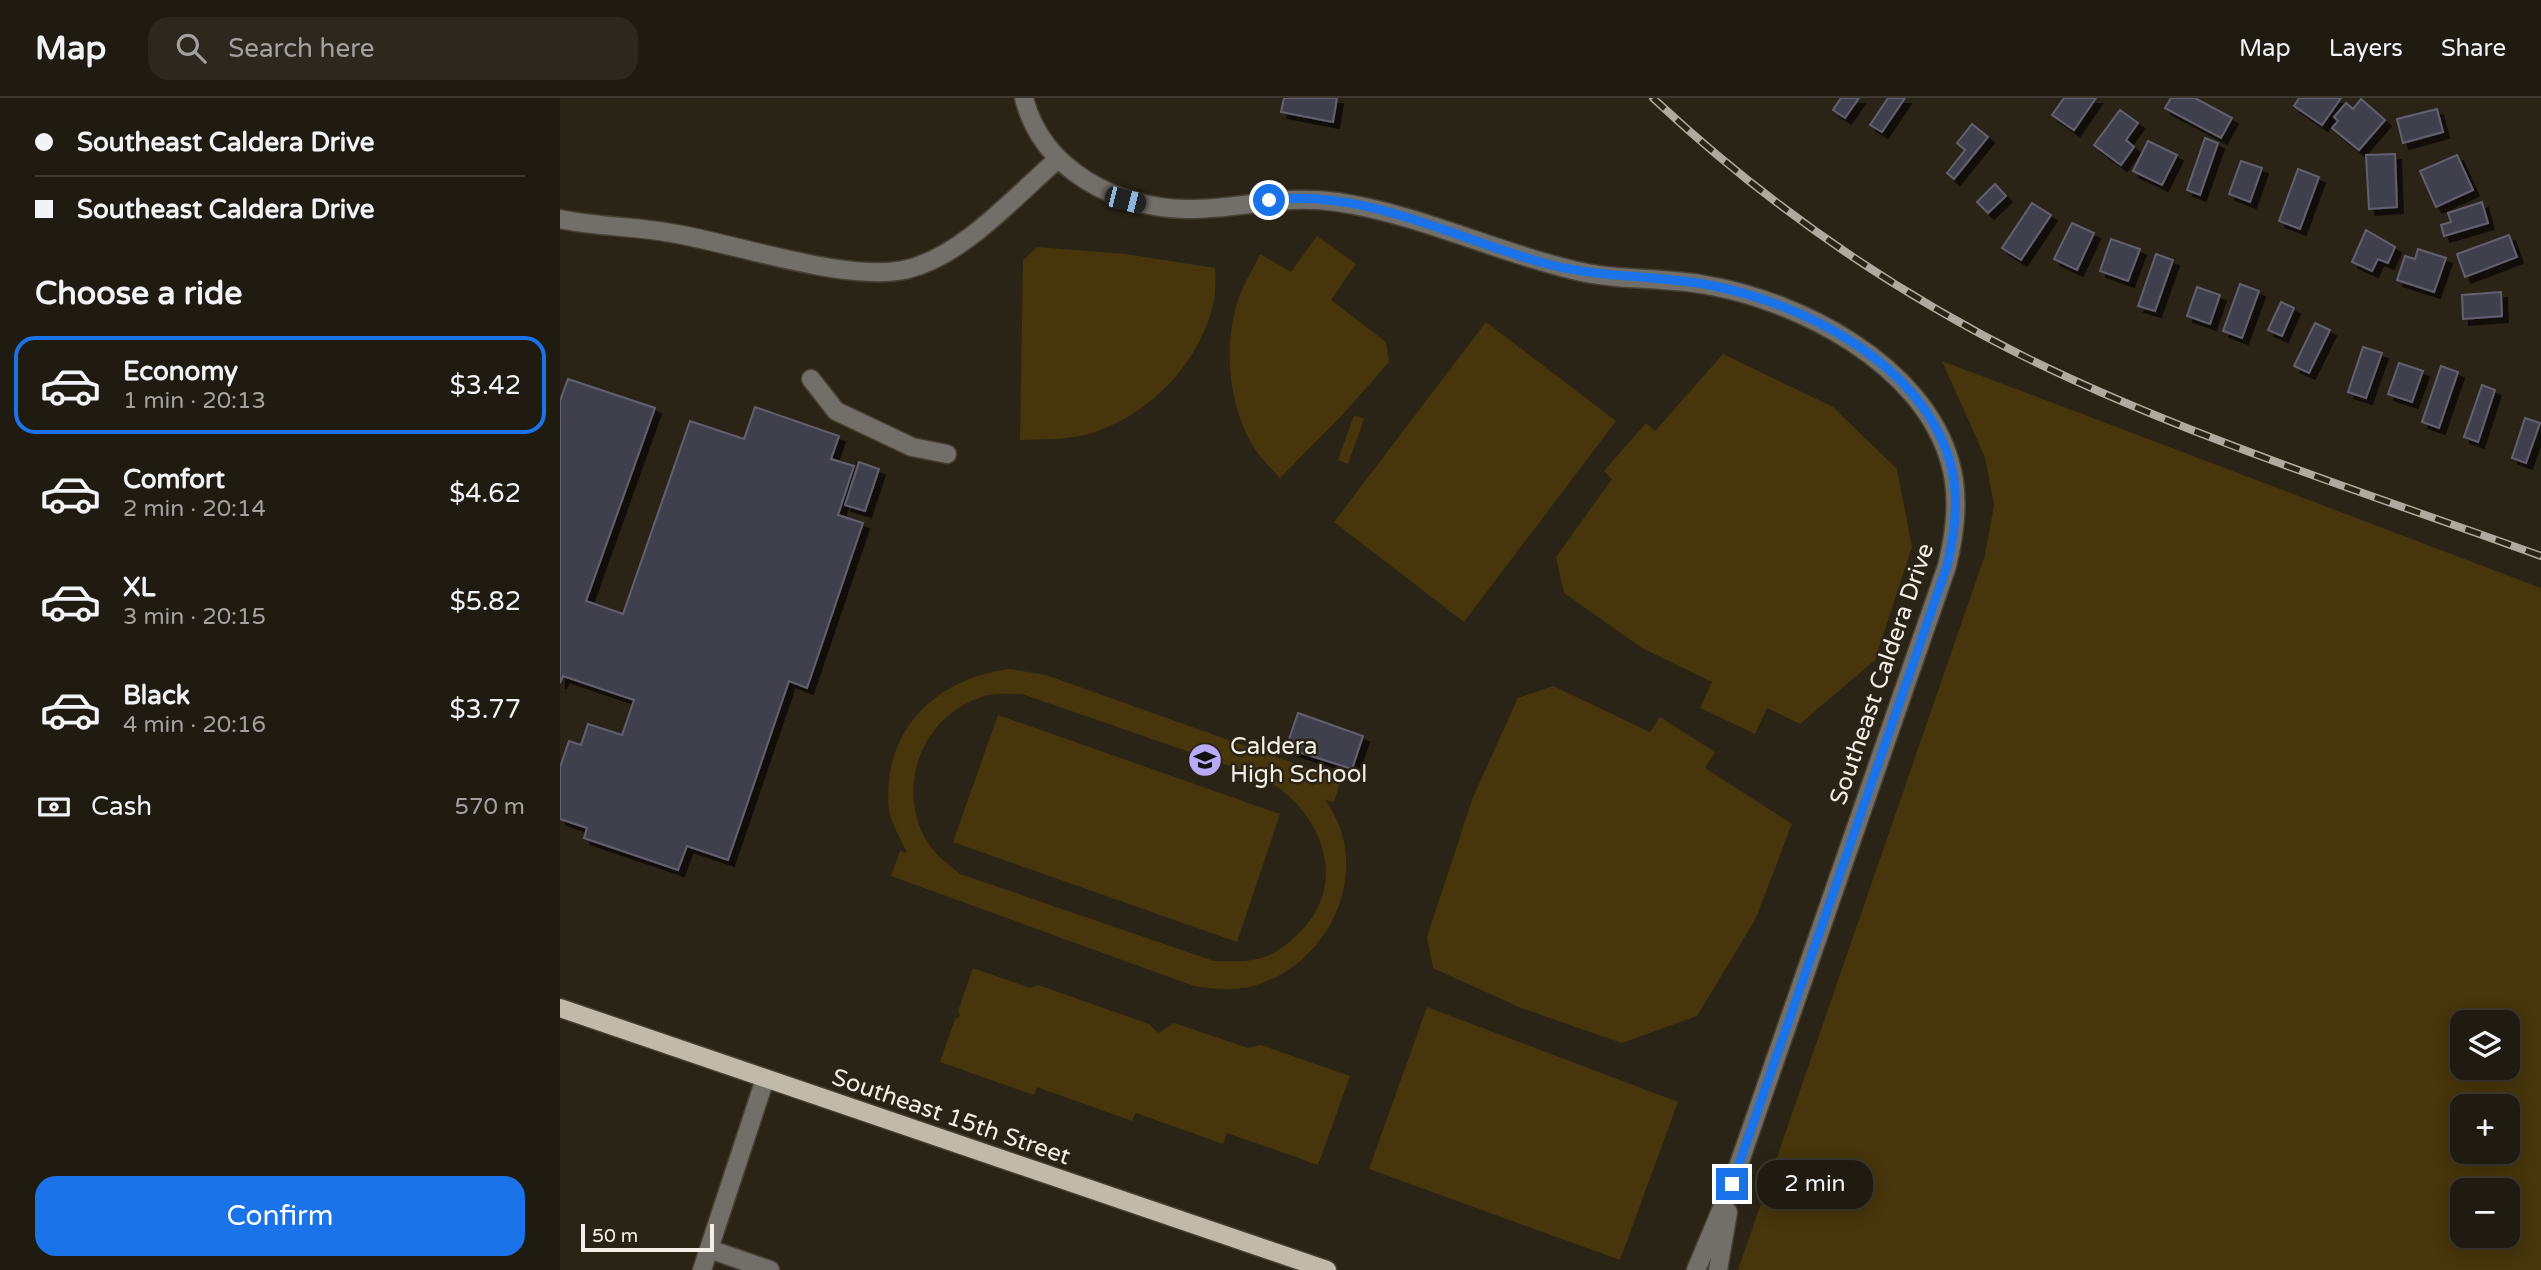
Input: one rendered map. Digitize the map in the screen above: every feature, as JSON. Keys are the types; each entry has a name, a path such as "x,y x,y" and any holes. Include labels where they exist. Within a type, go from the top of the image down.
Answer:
{"main road":[{"name":"Southeast 15th Street","path":"560,1008 1327,1270"}],"street":[{"name":"Southeast Caldera Drive","path":"1024,98 1044,140 1058,159 1100,189 1151,206 1187,209 1284,198 1336,202 1400,216 1578,271 1696,283 1764,298 1819,322 1848,339 1902,384 1928,415 1942,438 1951,465 1955,531 1947,566 1732,1184 1696,1270"},
{"path":"560,219 673,233 838,268 880,273 909,269 959,242 979,229 1058,159"},
{"path":"811,379 836,411 912,447 947,454"},
{"path":"702,1270 765,1079"},
{"name":"Southeast Caldera Drive","path":"1718,1270 1732,1184"},
{"path":"709,1249 770,1270"}],"shaded area":[{"path":"1317,236 1356,264 1331,300 1386,342 1389,362 1345,412 1280,478 1255,449 1239,416 1231,378 1230,340 1239,297 1260,254 1291,272"},
{"path":"1037,247 1125,254 1215,268 1215,296 1208,322 1186,363 1155,398 1136,412 1086,435 1020,440 1023,260"},
{"path":"1486,322 1616,421 1464,622 1334,522"},
{"path":"1723,354 1833,407 1897,469 1912,547 1875,660 1800,724 1767,708 1755,734 1700,708 1712,682 1642,648 1564,593 1556,557 1612,479 1604,471 1646,423 1655,431"},
{"path":"1942,361 2541,588 2541,1270 1738,1270 1985,555 1994,505 1985,457"},
{"path":"1354,415 1364,419 1348,464 1338,460"},
{"path":"1010,669 1046,675 1341,780 1334,802 1325,800 1339,826 1346,854 1345,883 1337,910 1323,936 1304,958 1281,975 1246,988 1201,987 891,876 900,851 907,853 891,818 888,799 894,757 902,736 914,718 929,703 966,680","holes":["999,694 1022,694 1256,775 1277,787 1295,803 1310,822 1320,842 1326,865 1325,888 1317,910 1289,942 1267,956 1241,961 1214,961 960,874 937,854 926,840 917,818 914,796 915,774 921,753 931,734 946,718 964,705 985,696"]},
{"path":"1553,686 1650,732 1660,717 1715,752 1705,768 1792,824 1755,920 1697,1016 1622,1043 1521,1008 1433,968 1427,937 1473,797 1518,698"},
{"path":"998,715 1280,814 1237,942 953,842"},
{"path":"973,968 1030,988 1038,985 1149,1024 1158,1033 1174,1023 1248,1048 1261,1045 1350,1076 1318,1165 1227,1133 1223,1144 1136,1113 1132,1121 1037,1087 1034,1095 940,1062 955,1019 960,1016 958,1011"},
{"path":"1427,1007 1678,1102 1620,1260 1369,1169"}],"building":[{"path":"1284,98 1337,98 1333,122 1281,112"},
{"path":"1841,98 1859,98 1845,118 1833,110"},
{"path":"1888,98 1905,98 1882,132 1870,125"},
{"path":"2064,98 2096,98 2074,130 2052,115"},
{"path":"2171,98 2195,98 2232,118 2221,138 2165,108"},
{"path":"2299,98 2341,98 2322,125 2294,106"},
{"path":"2361,99 2385,120 2359,150 2332,128 2338,121 2334,117 2346,103 2353,109"},
{"path":"2437,109 2443,132 2403,143 2397,119"},
{"path":"2120,110 2138,123 2126,140 2134,147 2121,165 2094,145"},
{"path":"1972,124 1988,137 1954,179 1947,173 1965,150 1957,143"},
{"path":"2205,138 2218,143 2200,195 2187,190"},
{"path":"2148,141 2177,155 2162,185 2133,171"},
{"path":"2395,154 2397,207 2369,209 2366,155"},
{"path":"2457,155 2473,190 2436,207 2420,171"},
{"path":"2241,161 2262,168 2250,202 2229,194"},
{"path":"2298,169 2319,177 2300,229 2279,221"},
{"path":"1995,184 2006,196 1988,213 1977,202"},
{"path":"2482,202 2488,223 2444,236 2441,225 2451,222 2448,213"},
{"path":"2032,203 2051,215 2021,260 2002,248"},
{"path":"2072,223 2094,233 2077,270 2054,259"},
{"path":"2366,230 2395,247 2388,263 2378,259 2372,271 2352,262"},
{"path":"2509,235 2517,257 2465,277 2457,254"},
{"path":"2111,239 2140,249 2128,281 2100,271"},
{"path":"2418,249 2446,258 2434,292 2397,280 2405,256 2415,259"},
{"path":"2156,254 2173,260 2155,311 2138,306"},
{"path":"2240,284 2259,291 2242,338 2223,331"},
{"path":"2197,287 2220,295 2210,324 2187,316"},
{"path":"2501,292 2502,316 2463,319 2462,295"},
{"path":"2281,302 2294,308 2282,336 2268,330"},
{"path":"2315,323 2330,330 2309,373 2294,366"},
{"path":"2363,347 2382,353 2366,398 2348,392"},
{"path":"2399,363 2423,371 2412,402 2388,394"},
{"path":"2441,366 2458,372 2439,428 2422,422"},
{"path":"568,379 655,408 586,601 623,614 690,421 744,439 755,407 839,436 831,459 854,466 838,515 863,523 807,688 789,681 728,860 687,846 678,870 584,838 587,828 560,819 560,767 569,741 581,745 588,724 622,735 634,700 563,676 560,683 560,401"},
{"path":"2482,385 2495,390 2478,442 2464,437"},
{"path":"2525,418 2540,423 2526,463 2512,458"},
{"path":"859,462 879,469 865,511 845,505"},
{"path":"1298,713 1363,736 1352,769 1286,748"}],"railway":[{"path":"1653,98 1696,137 1785,209 1879,274 1978,333 2091,388 2154,415 2347,488 2541,556"}],"place":[{"name":"Caldera High School","path":"1205,760"}],"route":[{"path":"1269,200 1310,199 1369,207 1578,271 1607,276 1675,280 1764,298 1819,322 1848,339 1902,384 1928,415 1942,438 1951,465 1955,496 1955,531 1947,566 1732,1184"}]}
